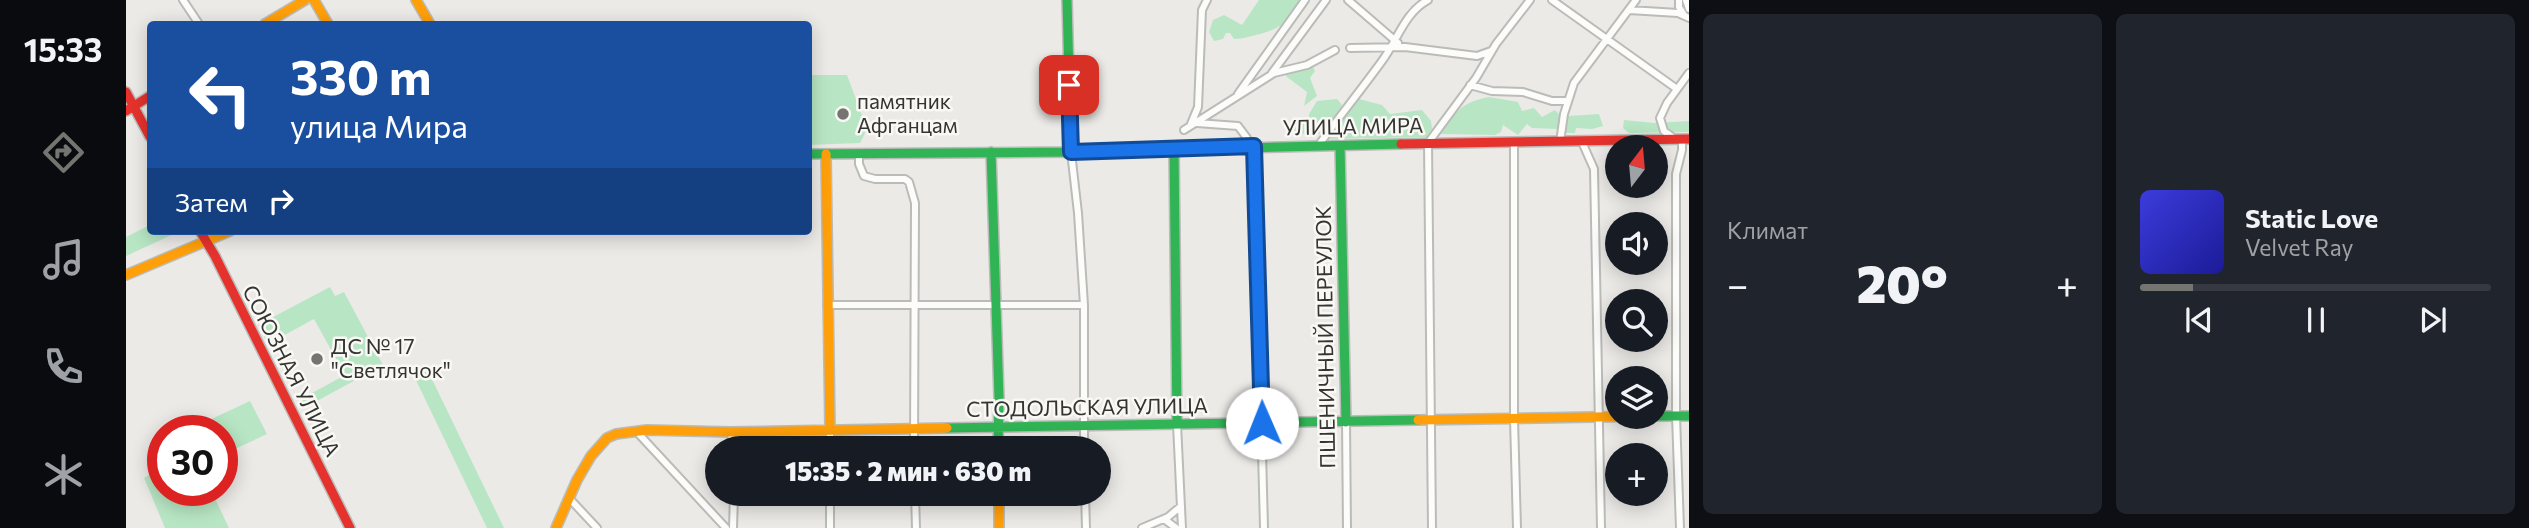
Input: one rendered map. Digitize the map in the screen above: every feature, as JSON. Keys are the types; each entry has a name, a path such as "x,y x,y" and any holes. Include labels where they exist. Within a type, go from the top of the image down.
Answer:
{"street":[{"path":"183,0 197,21"},
{"path":"270,21 304,0"},
{"path":"314,0 326,21"},
{"path":"416,0 428,21"},
{"path":"1068,0 1071,152 1084,305 1084,436"},
{"path":"1193,124 1198,107 1202,10 1207,0"},
{"path":"1235,99 1306,0"},
{"path":"1269,77 1325,0"},
{"path":"1348,0 1405,47"},
{"path":"1318,146 1391,48 1418,6 1428,0"},
{"path":"1350,48 1405,47 1477,55 1490,51 1531,0"},
{"path":"1552,0 1677,89"},
{"path":"1560,142 1567,101 1574,83 1636,0"},
{"path":"1679,0 1679,7 1687,14"},
{"path":"1686,0 1687,14"},
{"path":"1629,10 1687,14"},
{"path":"1432,528 1428,143 1496,44"},
{"path":"1184,130 1269,77 1307,65 1335,50"},
{"path":"1680,528 1676,416 1676,174 1683,140 1664,131 1660,118 1689,73"},
{"path":"1470,85 1492,91 1523,92 1567,101"},
{"path":"126,92 130,108 147,133"},
{"path":"130,108 147,98"},
{"path":"1193,124 1238,126 1247,138"},
{"name":"УЛИЦА МИРА","path":"812,154 1071,152 1254,146 1683,140"},
{"path":"1514,141 1514,419 1517,528"},
{"path":"1582,142 1594,169 1601,528"},
{"path":"1254,146 1264,528"},
{"name":"ПШЕНИЧНЫЙ ПЕРЕУЛОК","path":"1340,146 1347,528"},
{"path":"1174,148 1177,424 1182,528"},
{"path":"991,152 999,436"},
{"path":"859,153 859,164 864,176 875,179 905,179 913,191 914,436"},
{"path":"827,154 830,436"},
{"name":"СОЮЗНАЯ УЛИЦА","path":"202,235 350,528"},
{"path":"126,275 221,235"},
{"path":"827,305 1084,305"},
{"name":"СТОДОЛЬСКАЯ УЛИЦА","path":"1668,416 1689,416"},
{"name":"СТОДОЛЬСКАЯ УЛИЦА","path":"569,498 591,457 608,437 636,431 731,432 1605,417"},
{"path":"636,431 726,528"},
{"path":"731,432 732,436"},
{"path":"556,528 569,498 597,528"},
{"path":"1142,528 1174,513 1181,505"},
{"path":"733,528 734,506"},
{"path":"830,506 830,528"},
{"path":"915,506 916,528"},
{"path":"999,506 999,528"},
{"path":"1085,506 1086,528"},
{"path":"1162,519 1176,528"}],"green space":[{"path":"1259,0 1301,0 1289,18 1274,29 1238,39 1226,33 1223,39 1214,41 1209,32 1213,20 1224,15 1242,25"},
{"path":"1313,67 1315,71 1310,78 1317,96 1304,106 1307,92 1284,73"},
{"path":"812,75 847,75 867,129 860,143 812,145"},
{"path":"1489,97 1518,102 1522,111 1534,108 1542,117 1555,110 1563,119 1569,116 1599,114 1603,126 1592,129 1576,128 1575,133 1567,133 1558,129 1532,128 1527,124 1518,135 1503,125 1501,132 1495,135 1440,134 1465,105"},
{"path":"1337,99 1342,105 1325,130 1315,135 1286,131 1286,126 1300,120 1310,125 1309,114 1317,101"},
{"path":"1359,99 1382,105 1390,114 1422,110 1431,121 1432,129 1426,137 1330,139 1331,131"},
{"path":"1624,120 1655,123 1689,121 1689,132 1629,133 1623,128"},
{"path":"147,226 147,235 171,235 126,256 126,237"},
{"path":"330,287 335,296 344,292 383,365 306,407 301,399 345,375 314,319 268,344 258,325"},
{"path":"428,371 504,528 487,528 414,376"},
{"path":"250,401 267,434 238,448 238,415 220,415"},
{"path":"156,506 219,506 229,528 165,528"}],"traffic: fast":[{"path":"1067,0 1071,152"},
{"path":"812,154 1071,152 1401,144"},
{"path":"1340,146 1346,422"},
{"path":"1174,148 1177,424"},
{"path":"991,152 998,436"},
{"path":"1668,416 1689,416"},
{"path":"947,428 1418,420"}],"traffic: slow":[{"path":"270,21 305,0"},
{"path":"314,0 326,21"},
{"path":"416,0 428,21"},
{"path":"826,154 830,430"},
{"path":"126,275 221,235"},
{"path":"1418,420 1605,417"},
{"path":"556,528 591,456 607,438 616,434 647,430 731,432 947,428"},
{"path":"999,506 999,528"}],"traffic: jam":[{"path":"126,92 147,131"},
{"path":"126,111 147,98"},
{"path":"1401,144 1689,139"},
{"path":"202,235 350,528"}],"place":[{"name":"памятник Афганцам","path":"843,114"},
{"name":"ДС № 17 \"Светлячок\"","path":"317,359"}],"route":[{"path":"1069,85 1071,152 1254,146 1262,423"}]}
